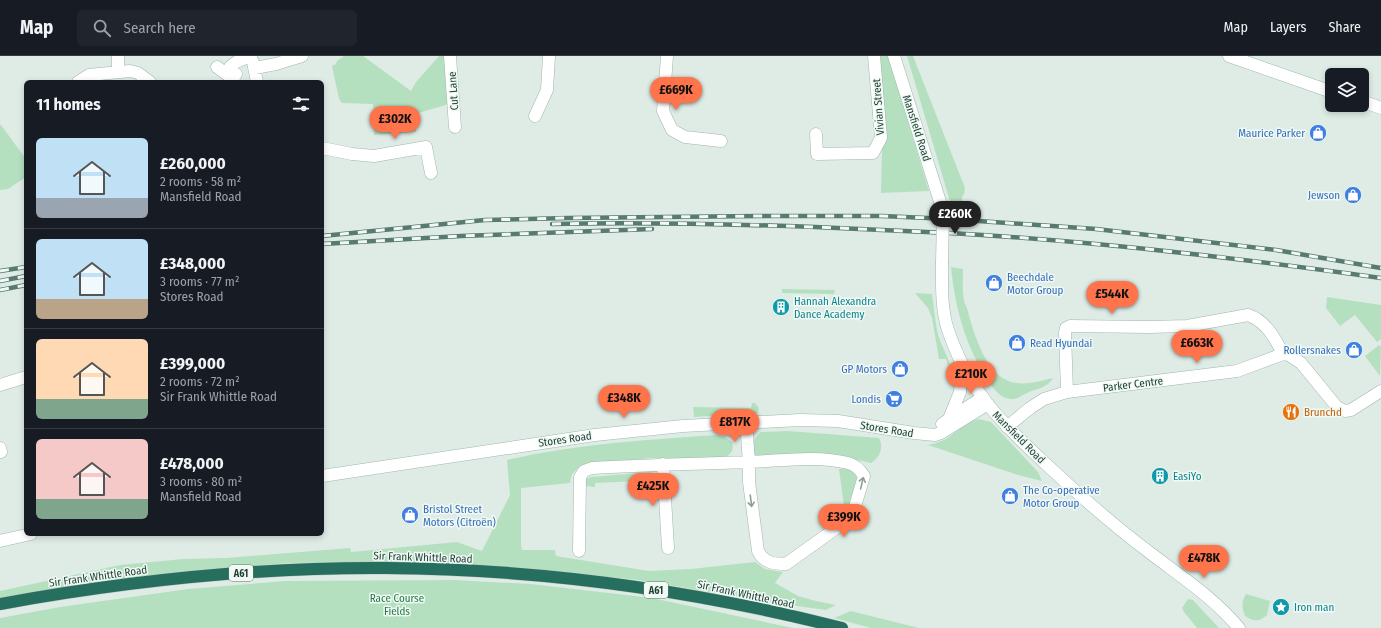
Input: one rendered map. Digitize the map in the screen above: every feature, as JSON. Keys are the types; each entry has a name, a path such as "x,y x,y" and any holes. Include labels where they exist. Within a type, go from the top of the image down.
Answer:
{"highway":[{"name":"Sir Frank Whittle Road","path":"0,604 137,583 240,573 386,568 501,572 574,579 667,591 709,598 842,628"}],"street":[{"path":"118,56 124,72"},
{"path":"226,71 235,62 251,56 257,80"},
{"path":"255,68 276,64 302,56"},
{"name":"Cut Lane","path":"450,56 455,127"},
{"path":"535,116 547,90 549,56"},
{"path":"667,56 662,111 672,130 684,137 722,141"},
{"name":"Vivian Street","path":"816,134 817,154 873,152 881,138 874,56"},
{"name":"Mansfield Road","path":"894,56 942,208 942,295 948,329 962,364 985,400 1007,427 1105,518 1206,595 1226,612 1238,628"},
{"path":"1229,56 1325,90"},
{"path":"81,80 89,75 124,72 138,73 147,80"},
{"path":"1369,104 1381,108"},
{"path":"324,148 352,154 374,156 426,147 431,173"},
{"path":"1067,392 1065,333 1066,328 1070,326 1187,326 1248,315 1256,318 1273,334 1283,354 1296,358 1337,407 1345,411 1351,410 1381,391"},
{"name":"Parker Centre","path":"1007,427 1039,402 1067,392 1237,371 1283,354"},
{"path":"949,419 960,392 962,364"},
{"path":"0,385 24,378"},
{"name":"Stores Road","path":"928,434 949,419 985,400"},
{"name":"Stores Road","path":"324,476 595,434 746,422 800,420 838,421 935,435 941,433 985,400"},
{"path":"579,551 580,477 584,471 592,468 662,464 749,462 826,459 849,463 860,468 864,476 854,510 842,524 786,564 767,562 761,558 758,551 749,482 749,462 746,422"},
{"path":"662,464 668,548"},
{"path":"0,541 24,536"}],"green space":[{"path":"344,56 363,56 411,91 416,82 439,56 447,56 449,104 415,114 416,132 374,135 373,104 342,103 339,99 332,66"},
{"path":"879,56 888,56 929,191 881,193 882,146"},
{"path":"907,56 913,56 965,188 962,197 962,204 967,203 965,210 959,213 952,208"},
{"path":"1,125 24,156 24,178 8,189 0,190"},
{"path":"951,267 963,269 964,302 982,351 994,370 1002,377 1016,383 1032,383 1053,378 1048,384 1013,399 1003,397 995,390 980,367 967,340 958,311"},
{"path":"782,289 835,290 834,294 782,293"},
{"path":"915,293 932,294 938,335 952,372 951,386 951,374 946,359 939,359 932,318 928,308"},
{"path":"1327,297 1381,305 1381,339 1377,342 1355,315 1340,326 1326,308"},
{"path":"1379,345 1381,347 1380,376 1365,356"},
{"path":"752,403 755,403 759,408 758,413 694,417 693,407 751,408"},
{"path":"979,419 991,422 1038,472 1042,481 1018,475 928,445 946,439 965,425"},
{"path":"788,431 879,438 881,449 877,458 871,463 838,455 754,455 753,442 761,432"},
{"path":"716,435 725,437 732,442 732,451 725,458 652,458 581,465 572,474 570,483 521,488 522,550 555,550 556,556 649,571 691,569 755,562 765,569 783,572 775,583 798,596 836,605 826,610 638,580 505,567 466,564 369,562 288,563 168,574 97,582 52,589 0,600 0,591 120,565 183,559 226,558 350,548 351,552 457,542 482,551 510,495 507,460 585,446"},
{"path":"839,469 851,470 856,475 857,479 855,497 851,507 845,514"},
{"path":"650,472 655,474 659,480 595,483 595,487 585,486 586,479 591,477"},
{"name":"Race Course Fields","path":"454,580 531,584 652,598 793,628 0,628 0,618 60,607 188,589 286,581"},
{"path":"1246,594 1270,601 1267,615 1256,620 1245,616 1242,605"},
{"path":"1188,599 1193,600 1219,628 1197,628 1182,608"},
{"path":"851,611 919,628 871,628 834,618"}],"railway":[{"path":"324,236 485,220 759,216 882,216 1096,229 1276,250 1381,268"},
{"path":"552,224 651,223 750,225 1003,236 1112,245 1381,278"},
{"path":"324,244 461,236 652,229"},
{"path":"0,271 24,267"},
{"path":"0,281 24,276"},
{"path":"0,290 24,285"}],"place":[{"name":"Maurice Parker","path":"1318,133"},
{"name":"Jewson","path":"1353,195"},
{"name":"Beechdale Motor Group","path":"994,283"},
{"name":"Hannah Alexandra Dance Academy","path":"781,307"},
{"name":"Read Hyundai","path":"1017,343"},
{"name":"Rollersnakes","path":"1354,350"},
{"name":"GP Motors","path":"900,369"},
{"name":"Londis","path":"894,399"},
{"name":"Brunchd","path":"1291,412"},
{"name":"EasiYo","path":"1160,476"},
{"name":"The Co-operative Motor Group","path":"1010,496"},
{"name":"Bristol Street Motors (Citroën)","path":"410,515"},
{"name":"Iron man","path":"1281,607"}]}
